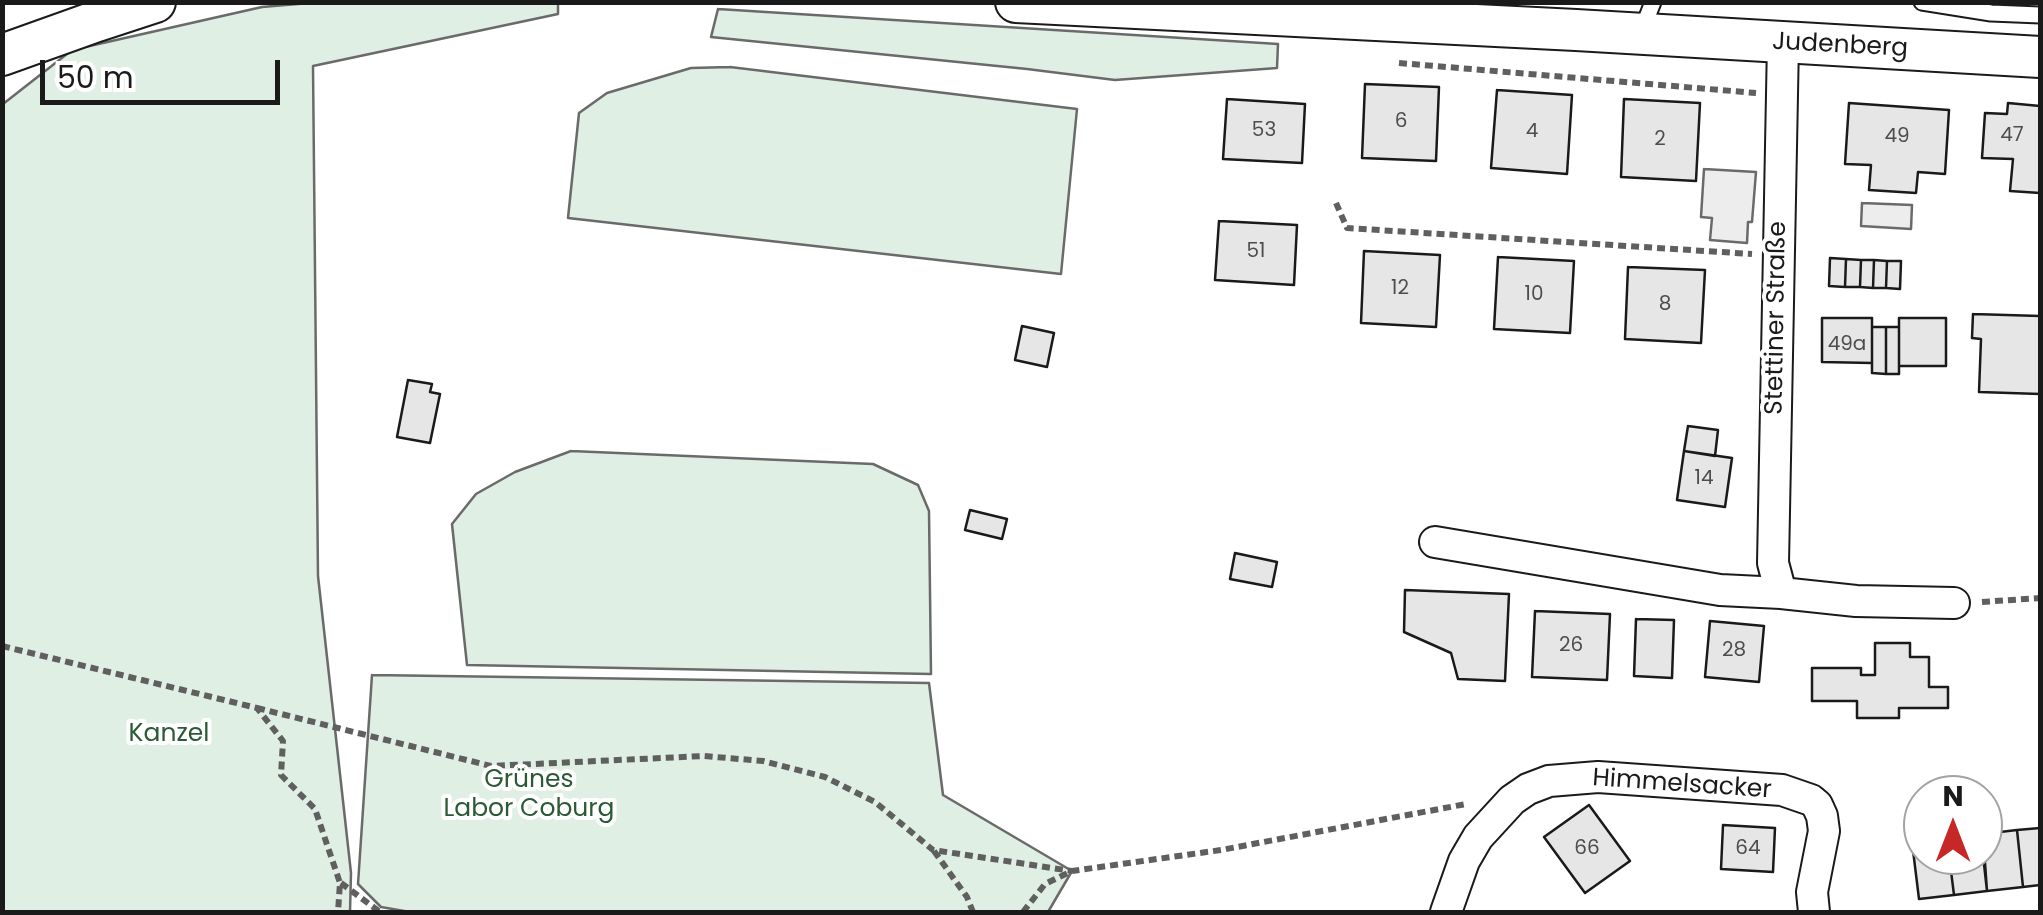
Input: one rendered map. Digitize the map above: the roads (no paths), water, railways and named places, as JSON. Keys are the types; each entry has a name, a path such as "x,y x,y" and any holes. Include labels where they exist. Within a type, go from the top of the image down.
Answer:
{"street":[{"path":"2,56 156,2"},
{"name":"Judenberg","path":"1016,2 1573,23 1647,18 1783,42 2040,57"},
{"name":"Stettiner Straße","path":"1780,593 1773,564 1783,42"},
{"path":"1435,542 1720,590 1954,604"},
{"name":"Himmelsacker","path":"1446,912 1464,861 1478,838 1512,800 1550,781 1598,777 1782,790 1810,800 1822,816 1824,831 1812,892 1814,912"}],"lane":[{"name":"Judenberg","path":"1922,2 1991,13 2040,15"}],"park label":[{"name":"Kanzel","path":"169,735"},
{"name":"Grünes Labor Coburg","path":"529,796"}]}
